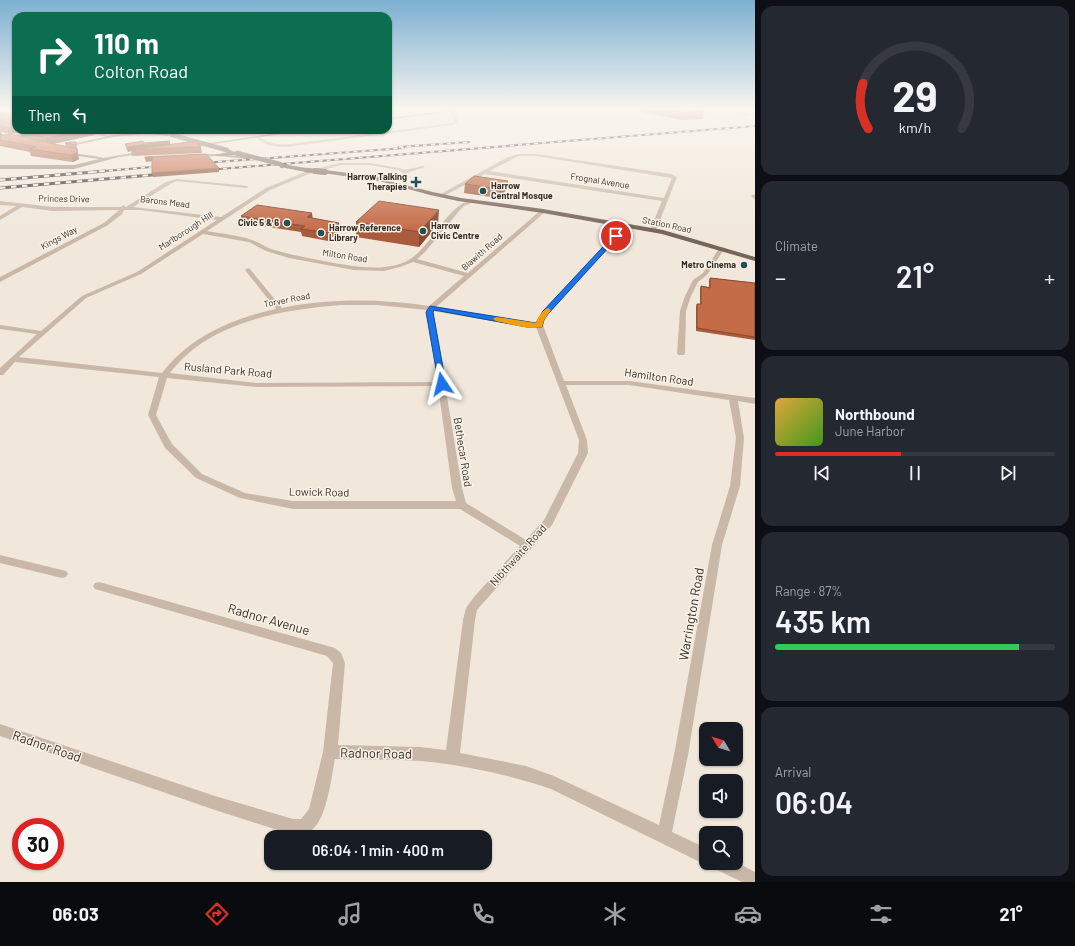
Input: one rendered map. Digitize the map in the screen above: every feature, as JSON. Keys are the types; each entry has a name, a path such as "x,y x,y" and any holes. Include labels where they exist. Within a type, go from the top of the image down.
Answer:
{"main road":[{"path":"209,149 222,154 237,153 280,164 292,169 384,180"},
{"path":"237,153 247,158 275,166 282,166"},
{"name":"Station Road","path":"384,180 414,189"},
{"name":"Station Road","path":"384,180 460,201 475,201 543,211 653,230 722,248 755,259"}],"street":[{"path":"52,150 106,159"},
{"path":"0,167 68,167 85,165 106,159 126,157 151,151"},
{"path":"188,156 222,154 247,158"},
{"path":"440,196 514,156 526,154 666,173 675,177 653,230"},
{"path":"126,157 145,158"},
{"name":"Marlborough Hill","path":"0,373 13,359 84,297 139,273 268,189 303,175 332,166 370,164 393,168 405,173"},
{"path":"384,180 400,178 405,173 423,167"},
{"name":"Frognal Avenue","path":"484,172 666,200"},
{"path":"405,173 405,184 407,186"},
{"path":"125,207 168,183 177,180 246,187"},
{"name":"Milton Road","path":"203,232 251,241 277,254 354,268 384,269 398,266 413,260 423,251 460,201"},
{"name":"Princes Drive","path":"0,203 53,209 125,207"},
{"path":"0,218 22,205"},
{"name":"Barons Mead","path":"125,207 223,218"},
{"name":"Kings Way","path":"0,280 106,224 125,207"},
{"name":"Blawith Road","path":"432,307 543,211"},
{"path":"539,325 540,320 545,313 612,241 624,225"},
{"path":"681,353 683,311 688,296 695,280 705,274 722,248"},
{"path":"413,260 469,275"},
{"path":"248,270 280,309"},
{"name":"Torver Road","path":"164,375 187,350 217,331 249,317 280,309 329,302 432,307 527,325 539,325"},
{"name":"Bethecar Road","path":"432,307 429,312 442,384 457,488 462,505"},
{"name":"Nibthwaite Road","path":"452,758 469,620 472,608 548,522 582,453 583,440 539,325"},
{"path":"0,327 43,333"},
{"name":"Rusland Park Road","path":"13,359 256,385 442,384"},
{"name":"Lowick Road","path":"164,375 152,415 168,446 199,476 243,496 293,505 462,505"},
{"name":"Hamilton Road","path":"560,383 629,383 755,401"},
{"name":"Warrington Road","path":"664,834 681,755 717,545 735,486 740,438 733,399"},
{"path":"462,505 528,546"},
{"path":"0,560 62,574"},
{"name":"Radnor Avenue","path":"99,586 331,652 338,657 339,663 330,752"},
{"name":"Radnor Road","path":"0,730 215,803 293,827 305,826 316,813 330,752 420,754 452,758 526,773 554,783 664,834 699,852"},
{"path":"735,870 755,880"}],"building":[{"path":"30,149 77,149 77,152 71,155"},
{"path":"206,154 219,168 152,173 152,157 145,158 145,157"},
{"path":"474,176 508,181 499,189 465,184"},
{"path":"379,201 439,210 419,232 356,222"},
{"path":"257,205 312,213 307,217 339,223 328,233 301,229 305,226 241,216"},
{"path":"710,278 755,283 755,337 697,328 697,304 701,304 701,286 710,288"}],"railway":[{"path":"202,163 388,149"},
{"path":"207,170 467,149"},
{"path":"93,172 163,166"},
{"path":"0,180 105,171"},
{"path":"0,188 163,174"}],"slow traffic":[{"path":"496,319 527,325 539,325 540,320 548,310"}],"place":[{"name":"Harrow Talking Therapies","path":"416,182"},
{"name":"Harrow Central Mosque","path":"483,191"},
{"name":"Civic 5 & 6","path":"287,223"},
{"name":"Harrow Civic Centre","path":"423,231"},
{"name":"Harrow Reference Library","path":"321,233"},
{"name":"Metro Cinema","path":"744,265"}],"route":[{"path":"442,384 429,312 432,307 527,325 539,325 540,320 545,313 616,236"}]}
